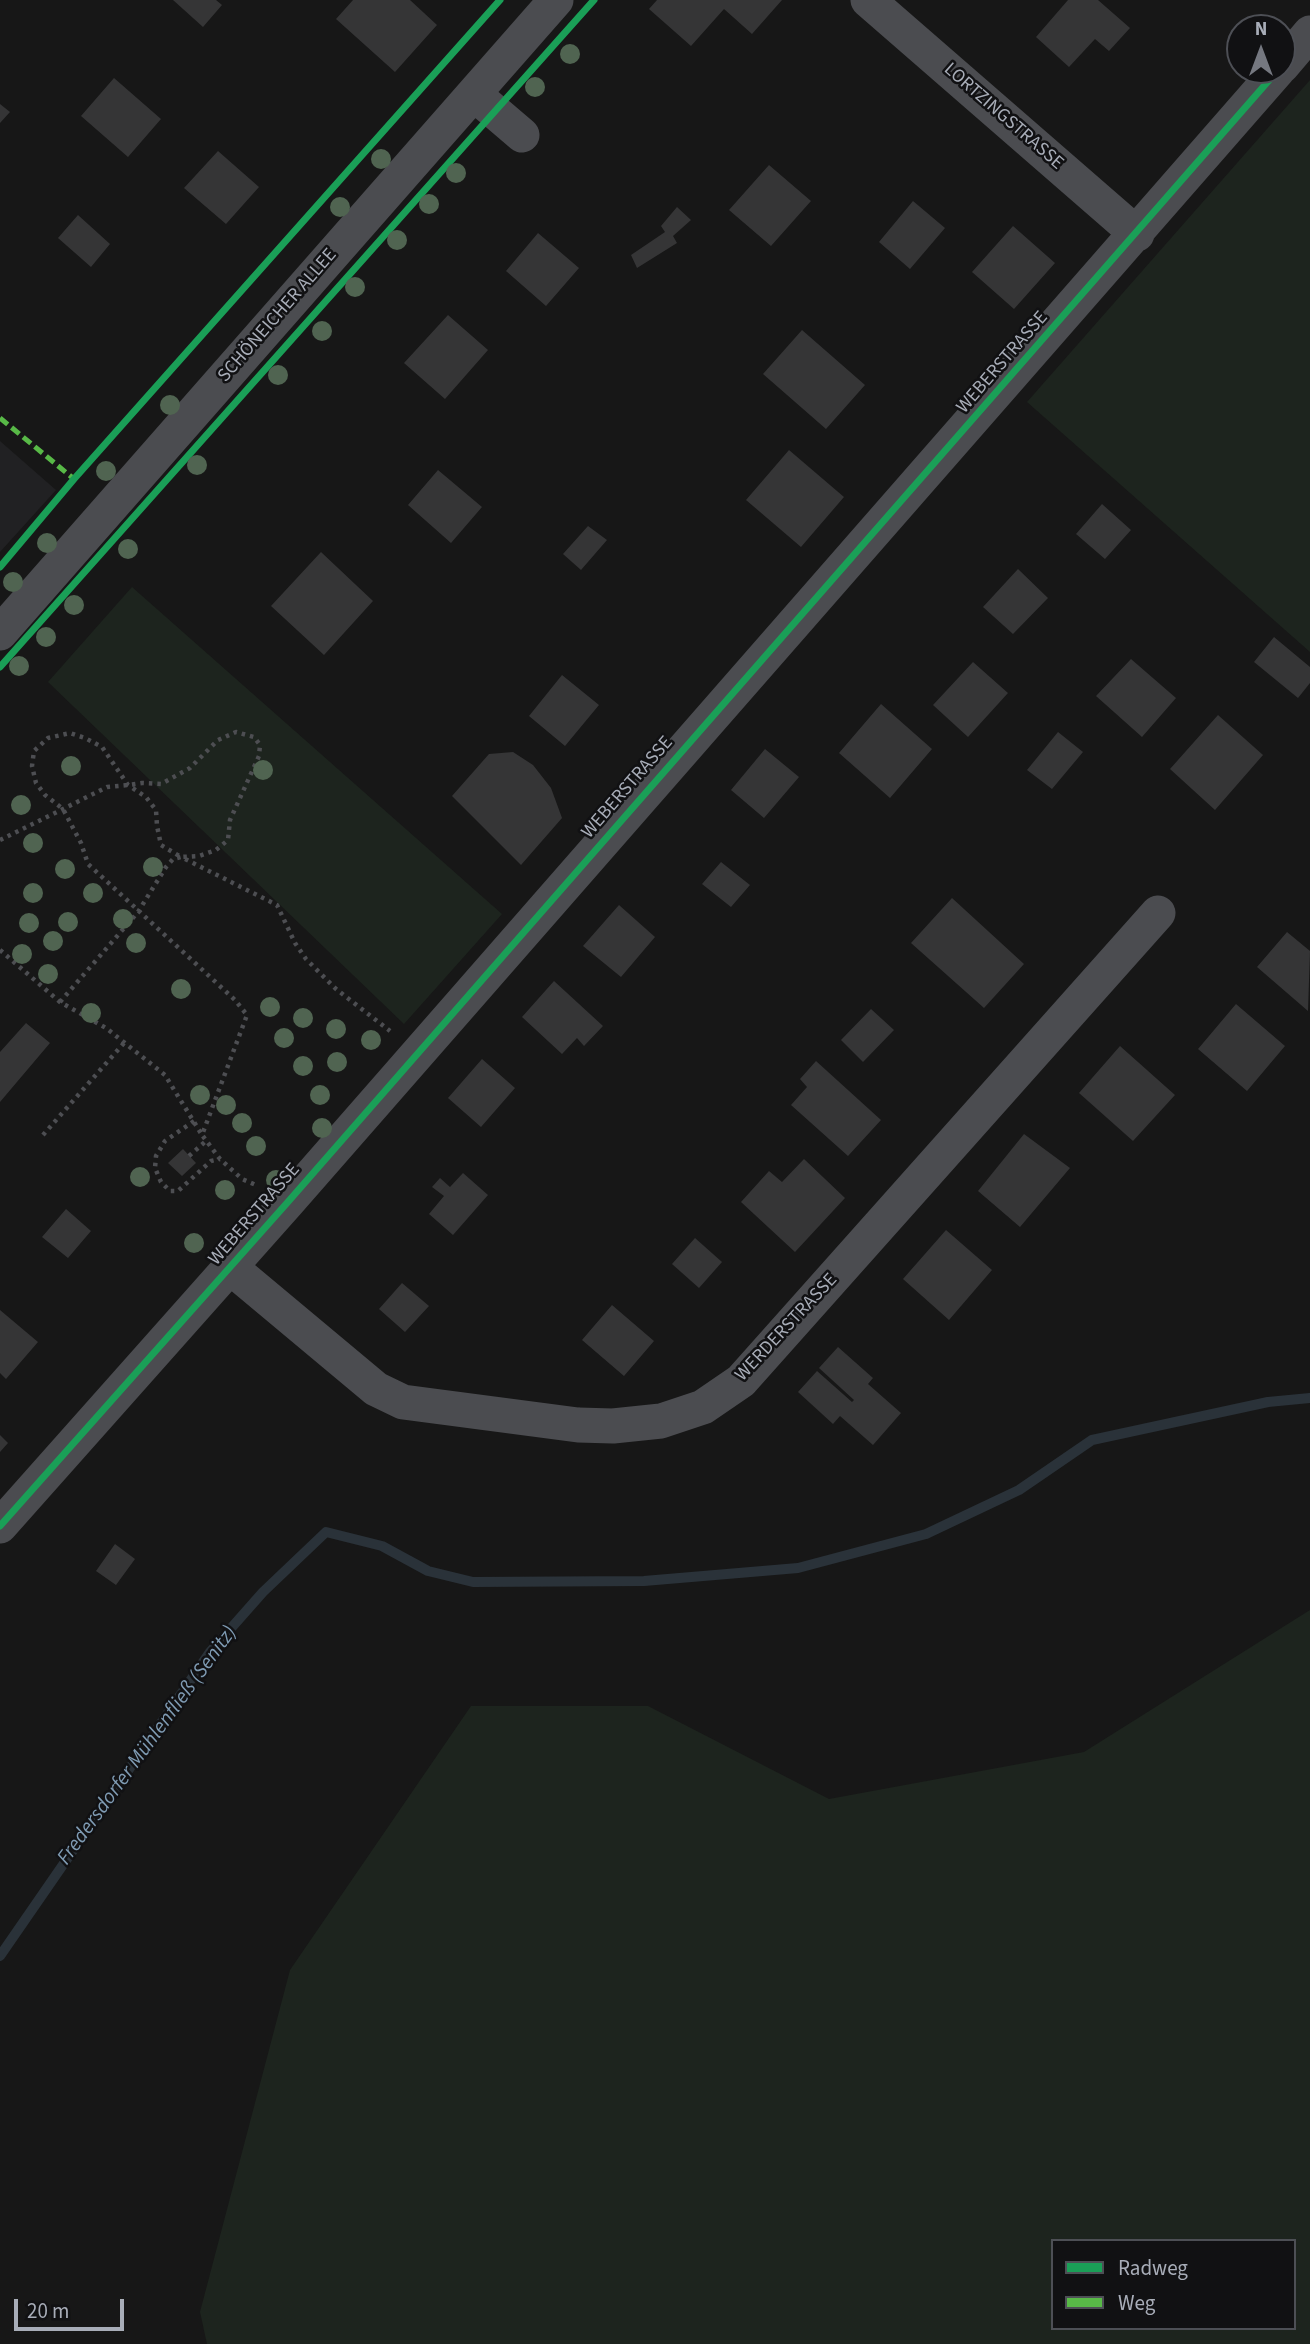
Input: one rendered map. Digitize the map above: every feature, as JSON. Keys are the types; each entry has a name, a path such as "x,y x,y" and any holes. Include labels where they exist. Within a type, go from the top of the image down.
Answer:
{"street":[{"name":"SCHÖNEICHER ALLEE","path":"0,633 555,0"},
{"name":"LORTZINGSTRASSE","path":"868,0 1137,234"},
{"path":"1296,50 1310,33"},
{"name":"WEBERSTRASSE","path":"0,1526 287,1203 1266,84"},
{"path":"474,94 522,135"},
{"name":"WERDERSTRASSE","path":"230,1267 376,1389 403,1402 578,1425 613,1426 661,1421 703,1407 741,1381 1158,914"}],"path":[{"path":"0,840 107,787 161,783 190,768 218,740 236,732 254,737 260,745 259,756 230,820 228,840 208,853 173,859 138,912 60,1002"},
{"path":"189,1156 204,1138 247,1015 235,1000 88,864 81,843 63,808 45,795 36,783 32,766 34,751 48,738 70,733 102,747 128,785 146,797 156,810 161,845 277,905 295,943 313,967 336,989 417,1052"},
{"path":"0,950 60,1002 106,1028 166,1075 204,1138 220,1158 242,1179 264,1188 287,1203"},
{"path":"43,1135 124,1043"},
{"path":"194,1121 165,1142 156,1156 155,1168 161,1182 170,1191 178,1191 211,1161 220,1158"}],"shaded area":[{"path":"1310,80 1310,652 1027,402"},
{"path":"0,441 56,490 0,552"},
{"path":"132,587 502,914 404,1024 48,682"},
{"path":"1310,1610 1310,2344 207,2344 200,2312 290,1970 471,1706 648,1706 829,1799 1084,1752"}],"building":[{"path":"173,0 216,0 222,5 203,27"},
{"path":"353,0 410,0 437,25 395,72 336,19"},
{"path":"657,0 782,0 752,34 724,9 691,46 649,9"},
{"path":"1068,0 1098,0 1130,28 1109,51 1095,39 1069,67 1036,37"},
{"path":"114,78 161,119 128,157 81,116"},
{"path":"0,104 10,112 0,123"},
{"path":"218,151 259,187 226,224 184,188"},
{"path":"769,165 811,201 771,246 729,210"},
{"path":"913,201 945,228 910,269 879,242"},
{"path":"677,207 691,220 673,236 677,243 637,268 631,255 665,232 661,226"},
{"path":"78,215 110,244 91,267 58,238"},
{"path":"1013,226 1055,263 1014,309 972,272"},
{"path":"538,233 579,268 546,306 506,271"},
{"path":"448,315 488,350 445,399 404,363"},
{"path":"802,330 865,385 826,429 763,374"},
{"path":"789,450 844,497 801,547 746,500"},
{"path":"438,470 482,507 451,543 408,505"},
{"path":"1102,504 1131,530 1105,559 1076,534"},
{"path":"588,526 607,540 581,570 563,554"},
{"path":"321,552 373,601 324,655 271,606"},
{"path":"1018,569 1048,598 1013,634 983,607"},
{"path":"1274,637 1310,667 1310,683 1298,698 1254,662"},
{"path":"1131,659 1176,698 1142,737 1096,696"},
{"path":"973,662 1008,693 968,737 933,705"},
{"path":"562,675 599,705 565,746 529,716"},
{"path":"881,704 932,749 890,798 839,753"},
{"path":"1218,715 1263,755 1215,810 1170,769"},
{"path":"1058,732 1083,752 1052,789 1027,770"},
{"path":"765,749 799,777 764,818 731,790"},
{"path":"513,752 533,765 551,788 562,818 521,865 452,796 489,754"},
{"path":"721,862 750,885 731,907 702,884"},
{"path":"952,898 1024,964 984,1008 911,943"},
{"path":"619,905 655,937 621,977 583,946"},
{"path":"1287,932 1310,951 1308,1011 1257,967"},
{"path":"554,981 603,1026 584,1046 577,1038 562,1054 522,1017"},
{"path":"1236,1004 1285,1046 1247,1091 1198,1049"},
{"path":"871,1009 894,1030 863,1062 841,1040"},
{"path":"26,1023 50,1043 0,1102 0,1052"},
{"path":"1120,1046 1175,1095 1133,1141 1079,1093"},
{"path":"482,1059 515,1088 481,1127 448,1098"},
{"path":"816,1061 881,1120 848,1156 791,1105 807,1087 800,1079"},
{"path":"1024,1134 1070,1168 1020,1227 978,1191"},
{"path":"183,1149 196,1163 182,1176 168,1163"},
{"path":"804,1159 845,1198 795,1252 741,1202 769,1171 782,1182"},
{"path":"463,1173 488,1195 453,1235 429,1214 444,1196 432,1187 440,1178 450,1187"},
{"path":"66,1209 91,1231 68,1258 42,1237"},
{"path":"946,1230 992,1270 949,1320 903,1279"},
{"path":"695,1238 722,1262 699,1288 672,1264"},
{"path":"402,1283 429,1306 405,1332 379,1309"},
{"path":"612,1305 654,1341 624,1376 582,1340"},
{"path":"0,1310 38,1342 6,1379 0,1373"},
{"path":"838,1347 873,1378 868,1384 901,1413 873,1445 840,1416 833,1424 798,1392 817,1371 852,1402 854,1400 819,1368"},
{"path":"0,1435 8,1443 0,1452"},
{"path":"115,1544 135,1559 116,1585 96,1571"}],"waterway":[{"name":"Fredersdorfer Mühlenfließ (Senitz)","path":"0,1956 210,1652 263,1592 326,1532 382,1546 428,1571 473,1582 644,1581 798,1568 926,1534 1019,1490 1092,1440 1268,1402 1310,1398"}],"marked path":[{"path":"0,418 74,479"}],"cycle path":[{"path":"0,567 74,479 500,0"},
{"path":"0,667 594,0"},
{"path":"0,1526 287,1203 1266,84"}]}
